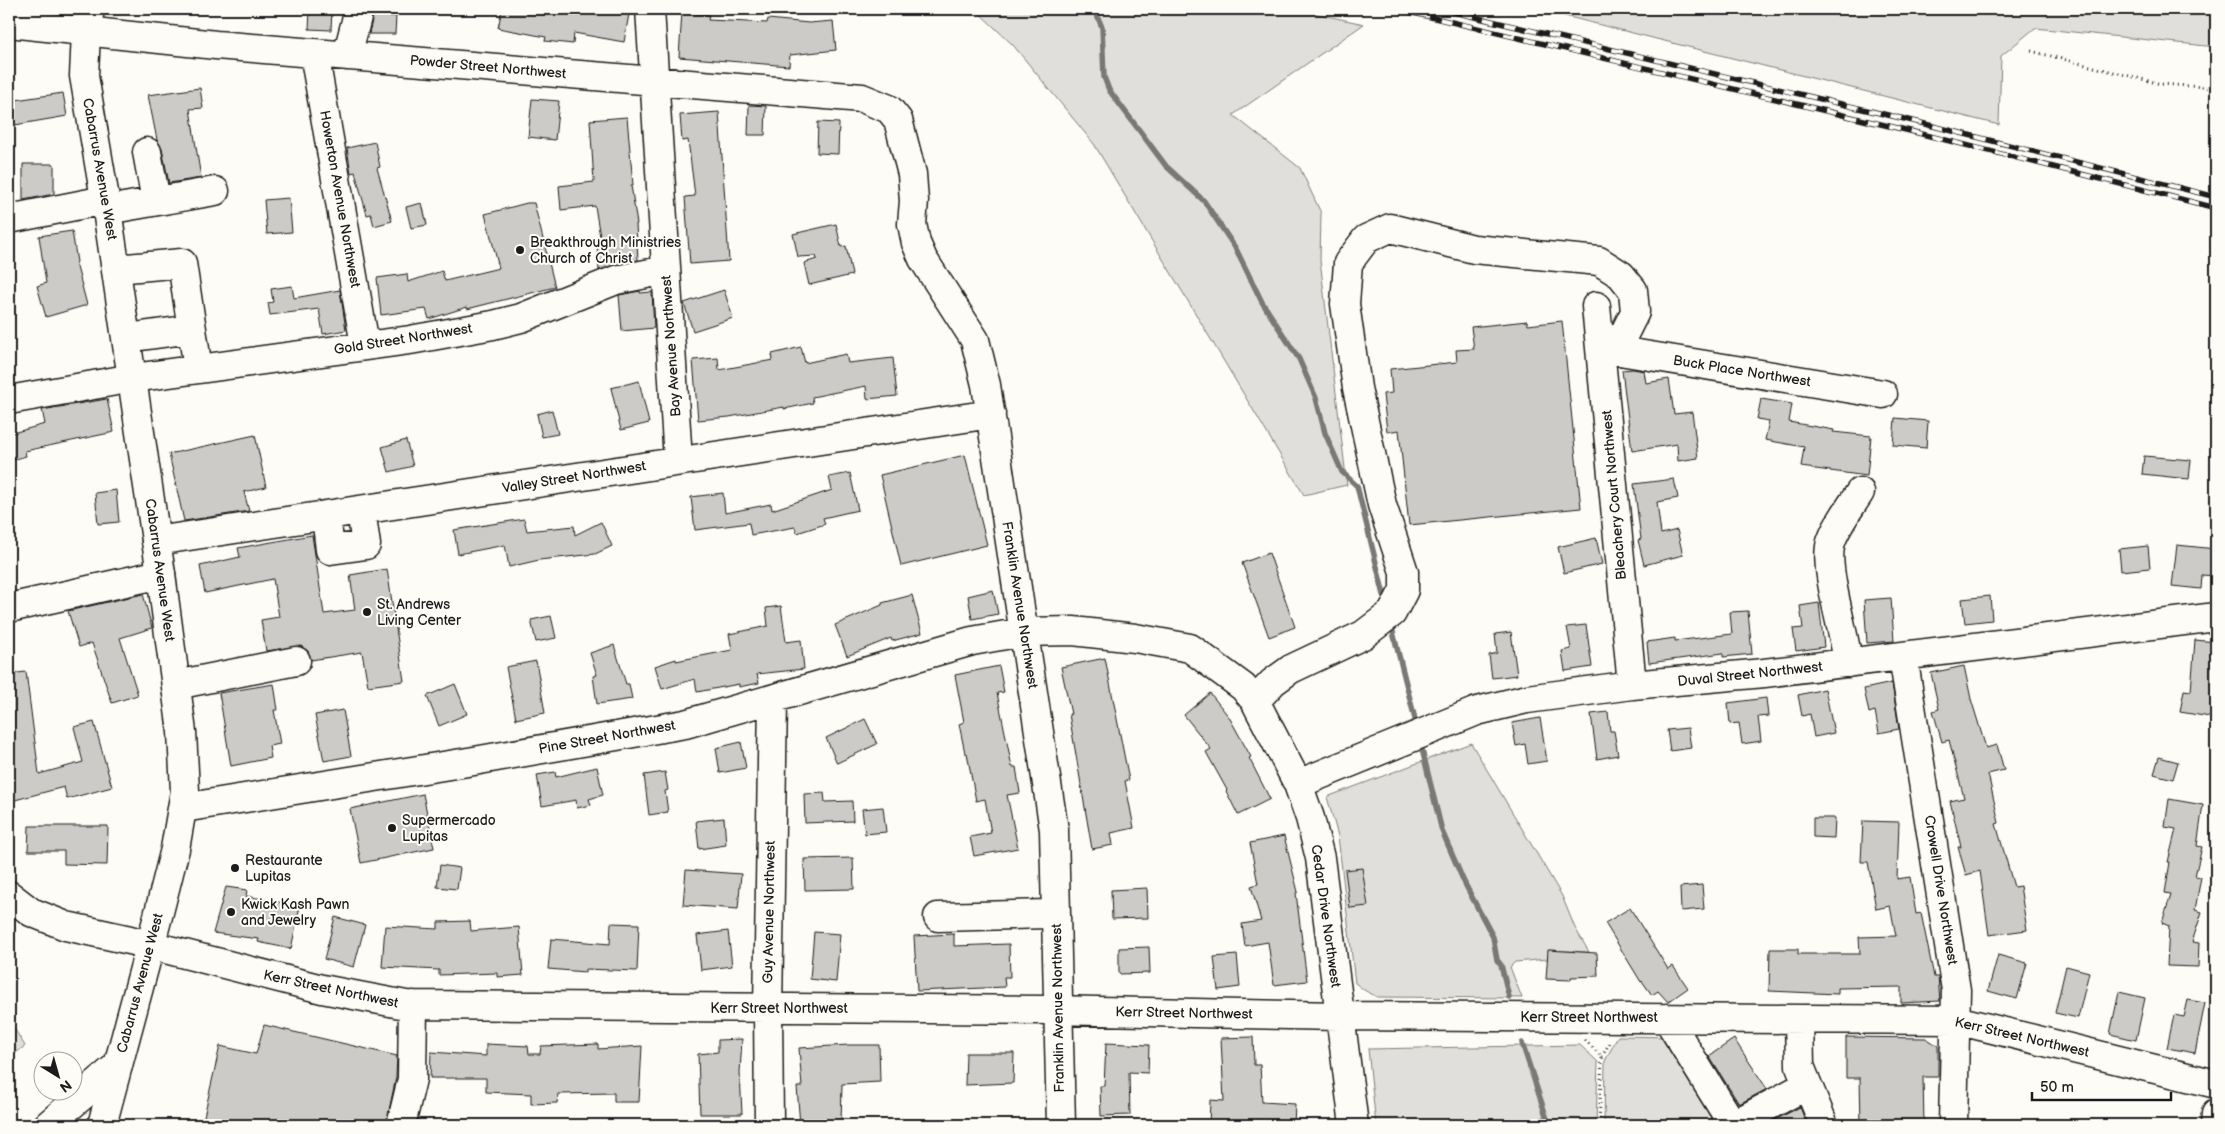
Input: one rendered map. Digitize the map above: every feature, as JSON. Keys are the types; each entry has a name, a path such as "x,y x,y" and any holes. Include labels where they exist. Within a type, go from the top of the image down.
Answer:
{"street":[{"path":"347,56 360,9"},
{"name":"Bay Avenue Northwest","path":"650,9 678,461"},
{"name":"Powder Street Northwest","path":"9,23 88,20 314,53 862,98 889,109"},
{"name":"Cabarrus Avenue West","path":"88,20 84,76 127,338 161,574 182,732 185,791 183,808 151,946 102,1125"},
{"name":"Howerton Avenue Northwest","path":"314,53 365,345"},
{"name":"Franklin Avenue Northwest","path":"889,109 898,120 912,174 914,202 912,224 916,244 923,259 975,340 991,414 1054,830 1061,1125"},
{"path":"147,152 156,201"},
{"path":"9,218 106,205 156,201 215,191"},
{"path":"1255,701 1273,682 1291,668 1363,635 1392,613 1404,590 1404,572 1382,505 1357,388 1345,304 1348,263 1366,239 1390,228 1474,249 1598,261 1621,275 1633,290 1636,312 1624,334 1601,348"},
{"path":"116,269 182,263 198,369"},
{"name":"Gold Street Northwest","path":"9,400 133,378 410,340 521,318 616,280 666,270"},
{"name":"Bleachery Court Northwest","path":"1596,306 1632,685"},
{"path":"127,338 192,329"},
{"name":"Buck Place Northwest","path":"1601,348 1884,394"},
{"name":"Valley Street Northwest","path":"156,541 991,414"},
{"path":"1848,663 1829,562 1831,543 1860,492"},
{"path":"326,515 330,550 366,545 361,510"},
{"path":"9,608 161,574"},
{"name":"Duval Street Northwest","path":"1298,784 1477,711 1527,699 1632,685 1764,674 2216,617"},
{"name":"Cedar Drive Northwest","path":"1023,632 1073,631 1135,638 1190,648 1243,687 1255,701 1298,784 1310,818 1320,858 1354,1125"},
{"name":"Pine Street Northwest","path":"183,808 474,761 685,724 972,641 1023,632"},
{"name":"Crowell Drive Northwest","path":"1904,656 1956,990 1953,1125"},
{"path":"176,685 296,661"},
{"name":"Guy Avenue Northwest","path":"769,1125 768,1009 773,699"},
{"name":"Kerr Street Northwest","path":"9,895 31,912 66,926 322,989 382,1002 413,1005 768,1009 890,999 1058,1010 1339,1016 1956,1020 2216,1084"},
{"path":"938,917 1046,914"},
{"path":"400,1125 412,1079 413,1005"},
{"path":"1667,1018 1733,1125 1807,1085"},
{"path":"1799,1019 1800,1066 1824,1125"},
{"path":"48,1125 118,1065"},
{"path":"2215,1125 2216,1114"}],"path":[{"path":"2031,51 2161,84 2216,88"},
{"path":"1581,1036 1602,1057 1599,1125"}],"shaded area":[{"path":"975,9 1294,9 1364,24 1233,115 1300,168 1321,213 1320,260 1347,485 1304,495 1094,144 1013,45"},
{"path":"1537,9 2216,9 2216,47 2035,28 2001,56 1999,125"},
{"path":"1471,743 1562,896 1575,928 1589,952 1549,950 1548,959 1515,962 1510,967 1522,998 1377,997 1355,983 1338,836 1327,797"},
{"path":"9,1020 25,1046 9,1058"},
{"path":"1618,1036 1668,1037 1724,1125 1604,1125 1605,1061"},
{"path":"1580,1045 1598,1062 1596,1125 1376,1125 1368,1049"}],"building":[{"path":"310,9 332,9 331,30 309,29"},
{"path":"502,9 516,9 549,15 549,9 597,9 629,14 624,42 574,33 573,44 545,41 546,37 498,28"},
{"path":"682,12 709,15 708,20 767,23 768,19 809,23 833,21 836,50 790,55 789,66 679,57"},
{"path":"373,16 396,16 395,34 369,34"},
{"path":"200,88 203,108 190,109 201,178 169,183 162,149 157,140 148,95"},
{"path":"63,93 67,116 9,126 9,101"},
{"path":"532,99 559,101 555,140 528,137"},
{"path":"749,105 766,106 765,135 748,135"},
{"path":"719,112 729,261 690,264 685,197 695,196 688,140 682,141 680,115"},
{"path":"627,117 633,185 631,185 637,224 638,260 599,270 597,244 601,243 595,206 561,210 559,186 594,182 590,120"},
{"path":"818,122 839,123 838,154 817,153"},
{"path":"375,142 380,167 377,168 392,221 374,226 371,214 367,215 355,172 351,173 347,148"},
{"path":"23,164 54,164 54,194 23,200"},
{"path":"289,198 292,232 267,234 264,200"},
{"path":"422,203 427,225 411,228 406,207"},
{"path":"527,203 534,203 555,287 467,309 467,307 429,319 426,309 381,315 377,278 407,274 408,282 442,271 445,281 499,268 485,214"},
{"path":"836,224 841,247 846,246 852,275 809,285 804,263 817,259 816,256 798,257 793,234"},
{"path":"72,231 76,263 87,305 46,317 37,286 46,283 39,236"},
{"path":"292,286 294,298 340,290 346,330 323,334 319,309 270,315 268,303 273,302 271,289"},
{"path":"724,290 733,318 693,331 684,303"},
{"path":"640,291 640,293 652,292 654,328 622,331 619,295"},
{"path":"1527,321 1528,325 1562,321 1581,508 1409,525 1399,430 1387,432 1383,394 1392,393 1390,369 1457,362 1456,350 1474,349 1471,327"},
{"path":"801,347 805,363 846,354 848,363 893,358 897,396 867,399 866,386 812,397 813,403 784,409 784,407 729,417 698,420 693,360 718,358 719,370 773,360 772,354"},
{"path":"1622,370 1644,371 1646,383 1669,379 1674,414 1692,412 1698,458 1678,461 1677,444 1632,451"},
{"path":"639,381 649,423 621,430 611,388"},
{"path":"107,399 114,432 25,451 26,456 9,461 9,434 45,424 42,410"},
{"path":"1761,399 1792,404 1789,422 1834,430 1833,432 1871,436 1867,476 1801,467 1804,447 1765,440 1769,421 1757,419"},
{"path":"552,410 558,434 542,437 537,414"},
{"path":"1895,418 1928,421 1926,448 1893,445"},
{"path":"255,435 266,487 244,492 249,511 184,521 169,454"},
{"path":"406,440 413,466 389,472 382,447"},
{"path":"965,455 987,545 901,566 880,475"},
{"path":"2144,456 2191,460 2189,479 2142,474"},
{"path":"850,473 858,510 823,518 825,524 797,533 795,527 751,535 749,523 695,530 691,497 723,493 725,513 771,504 772,510 832,490 829,477"},
{"path":"1674,479 1678,498 1657,502 1661,534 1677,530 1683,555 1644,565 1638,540 1641,539 1634,484"},
{"path":"116,490 119,522 98,524 95,493"},
{"path":"524,519 527,531 574,526 575,535 601,522 612,546 595,554 539,560 509,567 505,545 458,554 454,530"},
{"name":"St. Andrews Living Center","path":"312,535 324,614 355,610 350,575 387,569 404,681 368,686 362,652 311,660 308,651 301,646 266,651 261,620 279,617 273,579 205,593 200,566 240,557 238,548"},
{"path":"1596,538 1602,564 1564,573 1558,547"},
{"path":"2177,545 2216,549 2216,576 2202,575 2201,589 2172,586"},
{"path":"2148,546 2150,568 2121,571 2119,549"},
{"path":"1269,553 1295,627 1269,637 1242,563"},
{"path":"993,590 998,614 972,619 968,596"},
{"path":"143,594 152,628 120,638 138,695 112,703 92,643 79,647 68,611"},
{"path":"912,595 922,633 892,641 891,638 847,656 835,625 882,605 882,603"},
{"path":"1990,596 1992,620 1965,623 1962,599"},
{"path":"1891,598 1894,641 1867,643 1864,600"},
{"path":"1819,603 1824,647 1796,651 1793,629 1803,628 1800,606"},
{"path":"781,606 786,642 801,640 804,669 757,674 759,683 739,687 739,684 697,692 695,679 662,689 655,666 676,659 676,661 732,650 729,634 768,626 766,608"},
{"path":"1748,611 1752,654 1723,657 1723,653 1649,663 1647,642 1675,638 1675,641 1732,634 1730,612"},
{"path":"551,616 556,638 536,642 531,620"},
{"path":"1586,625 1592,667 1565,671 1562,651 1571,649 1567,627"},
{"path":"1511,632 1517,675 1492,678 1489,655 1497,653 1495,634"},
{"path":"2195,640 2216,642 2216,718 2180,712 2184,690 2191,691"},
{"path":"614,645 626,684 629,684 632,699 597,704 593,676 597,675 590,653"},
{"path":"1105,658 1129,780 1125,781 1134,828 1111,833 1113,845 1092,849 1069,714 1071,714 1061,667"},
{"path":"536,661 545,713 516,719 506,667"},
{"path":"999,666 1004,692 997,693 1012,767 1016,767 1020,793 1007,795 1018,848 974,856 970,837 991,833 985,799 976,801 967,753 965,753 959,724 964,722 955,675"},
{"path":"1964,666 1971,699 1986,748 1997,745 2004,770 1988,774 1999,823 1996,824 2014,887 2020,886 2027,930 1989,935 1980,871 1966,875 1958,847 1961,847 1950,801 1964,798 1949,740 1942,742 1933,711 1939,709 1931,673"},
{"path":"26,672 39,774 83,762 74,727 94,722 112,787 67,799 64,787 15,800 9,776 9,674"},
{"path":"1892,683 1899,729 1879,733 1875,711 1869,713 1864,689"},
{"path":"274,684 278,710 274,710 280,744 269,746 271,758 231,766 219,693"},
{"path":"455,684 467,714 439,726 427,696"},
{"path":"1825,689 1834,733 1814,737 1810,714 1802,716 1798,695"},
{"path":"1210,693 1229,717 1251,757 1249,758 1270,799 1238,815 1227,790 1206,752 1211,749 1184,715"},
{"path":"1766,698 1768,716 1758,717 1761,741 1742,744 1739,723 1730,724 1728,703"},
{"path":"343,710 351,756 324,761 315,715"},
{"path":"1608,712 1610,731 1614,731 1618,755 1597,759 1591,714"},
{"path":"1540,718 1547,761 1528,764 1525,744 1516,746 1512,723"},
{"path":"865,719 877,744 837,763 826,738"},
{"path":"1688,728 1691,748 1670,751 1667,730"},
{"path":"741,742 746,768 720,773 716,748"},
{"path":"2159,757 2178,762 2173,779 2154,774"},
{"path":"597,767 603,795 589,799 591,805 577,808 576,800 542,806 537,775 555,772 556,777"},
{"path":"665,772 668,790 665,791 668,812 649,815 644,775"},
{"path":"824,793 825,802 852,801 853,821 805,823 804,794"},
{"name":"Supermercado Lupitas","path":"423,794 434,848 361,863 350,809"},
{"path":"2169,799 2203,805 2197,846 2202,847 2195,876 2201,877 2195,910 2202,912 2192,942 2199,943 2198,967 2167,966 2169,926 2162,923 2171,894 2165,893 2170,862 2168,862 2176,829 2165,827"},
{"path":"883,807 886,832 865,834 862,809"},
{"path":"724,818 726,845 699,849 696,821"},
{"path":"1813,818 1835,818 1834,838 1813,837"},
{"path":"1863,821 1899,822 1897,879 1910,877 1916,914 1921,913 1934,977 1938,977 1940,1001 1901,1003 1901,987 1838,988 1838,994 1769,991 1770,949 1798,949 1798,954 1860,954 1859,937 1896,936 1890,906 1876,909 1868,862 1861,862"},
{"path":"29,826 108,826 107,865 64,864 64,851 28,851"},
{"path":"1284,836 1298,892 1296,893 1307,981 1274,985 1268,942 1245,946 1242,924 1261,921 1251,886 1258,884 1250,843"},
{"path":"853,858 854,889 805,890 804,859"},
{"path":"440,865 460,868 457,889 437,887"},
{"path":"1362,868 1368,906 1350,908 1345,870"},
{"path":"686,870 741,874 738,909 683,905"},
{"path":"1702,885 1704,909 1681,911 1680,887"},
{"path":"226,887 247,890 246,896 300,906 291,949 258,942 259,939 213,933"},
{"path":"1147,888 1148,918 1112,919 1111,890"},
{"path":"1630,908 1668,969 1673,966 1688,988 1668,1002 1658,991 1652,995 1641,982 1605,923"},
{"path":"335,917 365,925 354,967 324,959"},
{"path":"470,921 471,931 519,927 523,975 497,977 497,973 439,975 439,970 382,967 385,926 438,929 438,922"},
{"path":"611,923 639,924 637,971 585,969 585,972 548,969 551,939 610,944"},
{"path":"728,931 732,966 701,970 697,935"},
{"path":"814,932 840,934 836,982 810,979"},
{"path":"954,934 954,946 1009,944 1010,977 1004,977 1005,987 917,991 914,936"},
{"path":"1149,947 1150,973 1119,974 1119,948"},
{"path":"1548,950 1597,953 1598,976 1571,977 1571,980 1546,979"},
{"path":"1237,955 1240,987 1218,990 1214,957"},
{"path":"1998,955 2027,963 2017,999 1988,991"},
{"path":"2066,966 2089,972 2078,1018 2055,1013"},
{"path":"2119,992 2145,998 2136,1040 2110,1034"},
{"path":"2188,1000 2205,1003 2195,1053 2167,1048 2174,1015 2184,1017"},
{"path":"264,1025 397,1056 396,1077 386,1125 202,1125 220,1046 256,1054"},
{"path":"1253,1037 1254,1065 1260,1065 1262,1102 1295,1104 1294,1125 1209,1125 1210,1100 1224,1101 1221,1038"},
{"path":"1846,1037 1926,1038 1938,1046 1938,1077 1923,1077 1924,1125 1861,1125 1860,1078 1846,1078"},
{"path":"742,1039 740,1073 742,1114 700,1114 698,1054 718,1052 718,1040"},
{"path":"1734,1039 1767,1089 1739,1104 1709,1056"},
{"path":"1106,1043 1149,1045 1148,1073 1129,1072 1130,1115 1101,1116 1100,1086 1104,1086"},
{"path":"486,1044 528,1046 529,1054 540,1054 541,1046 598,1044 598,1049 642,1046 639,1102 614,1102 614,1093 558,1094 557,1103 531,1104 531,1094 486,1092 486,1078 430,1078 431,1052 486,1056"},
{"path":"879,1045 880,1082 842,1084 841,1125 800,1125 797,1087 802,1087 799,1048"},
{"path":"966,1053 1014,1053 1013,1083 965,1085"},
{"path":"1800,1107 1807,1125 1765,1125"}],"waterway":[{"path":"1094,9 1102,27 1104,77 1109,90 1166,166 1204,201 1236,249 1262,302 1299,359 1316,398 1325,433 1342,472 1357,486 1386,603"},
{"path":"1391,624 1417,727"},
{"path":"1420,741 1442,831 1464,882 1493,937 1497,960 1501,965 1509,997"},
{"path":"1522,1043 1549,1125"}],"railway":[{"path":"1397,9 1910,131 2216,208"},
{"path":"1441,9 1913,121 2216,197"}],"place":[{"name":"Breakthrough Ministries Church of Christ","path":"520,250"},
{"name":"St. Andrews Living Center","path":"367,612"},
{"name":"Supermercado Lupitas","path":"392,828"},
{"name":"Restaurante Lupitas","path":"235,868"},
{"name":"Kwick Kash Pawn and Jewelry","path":"231,912"}]}
